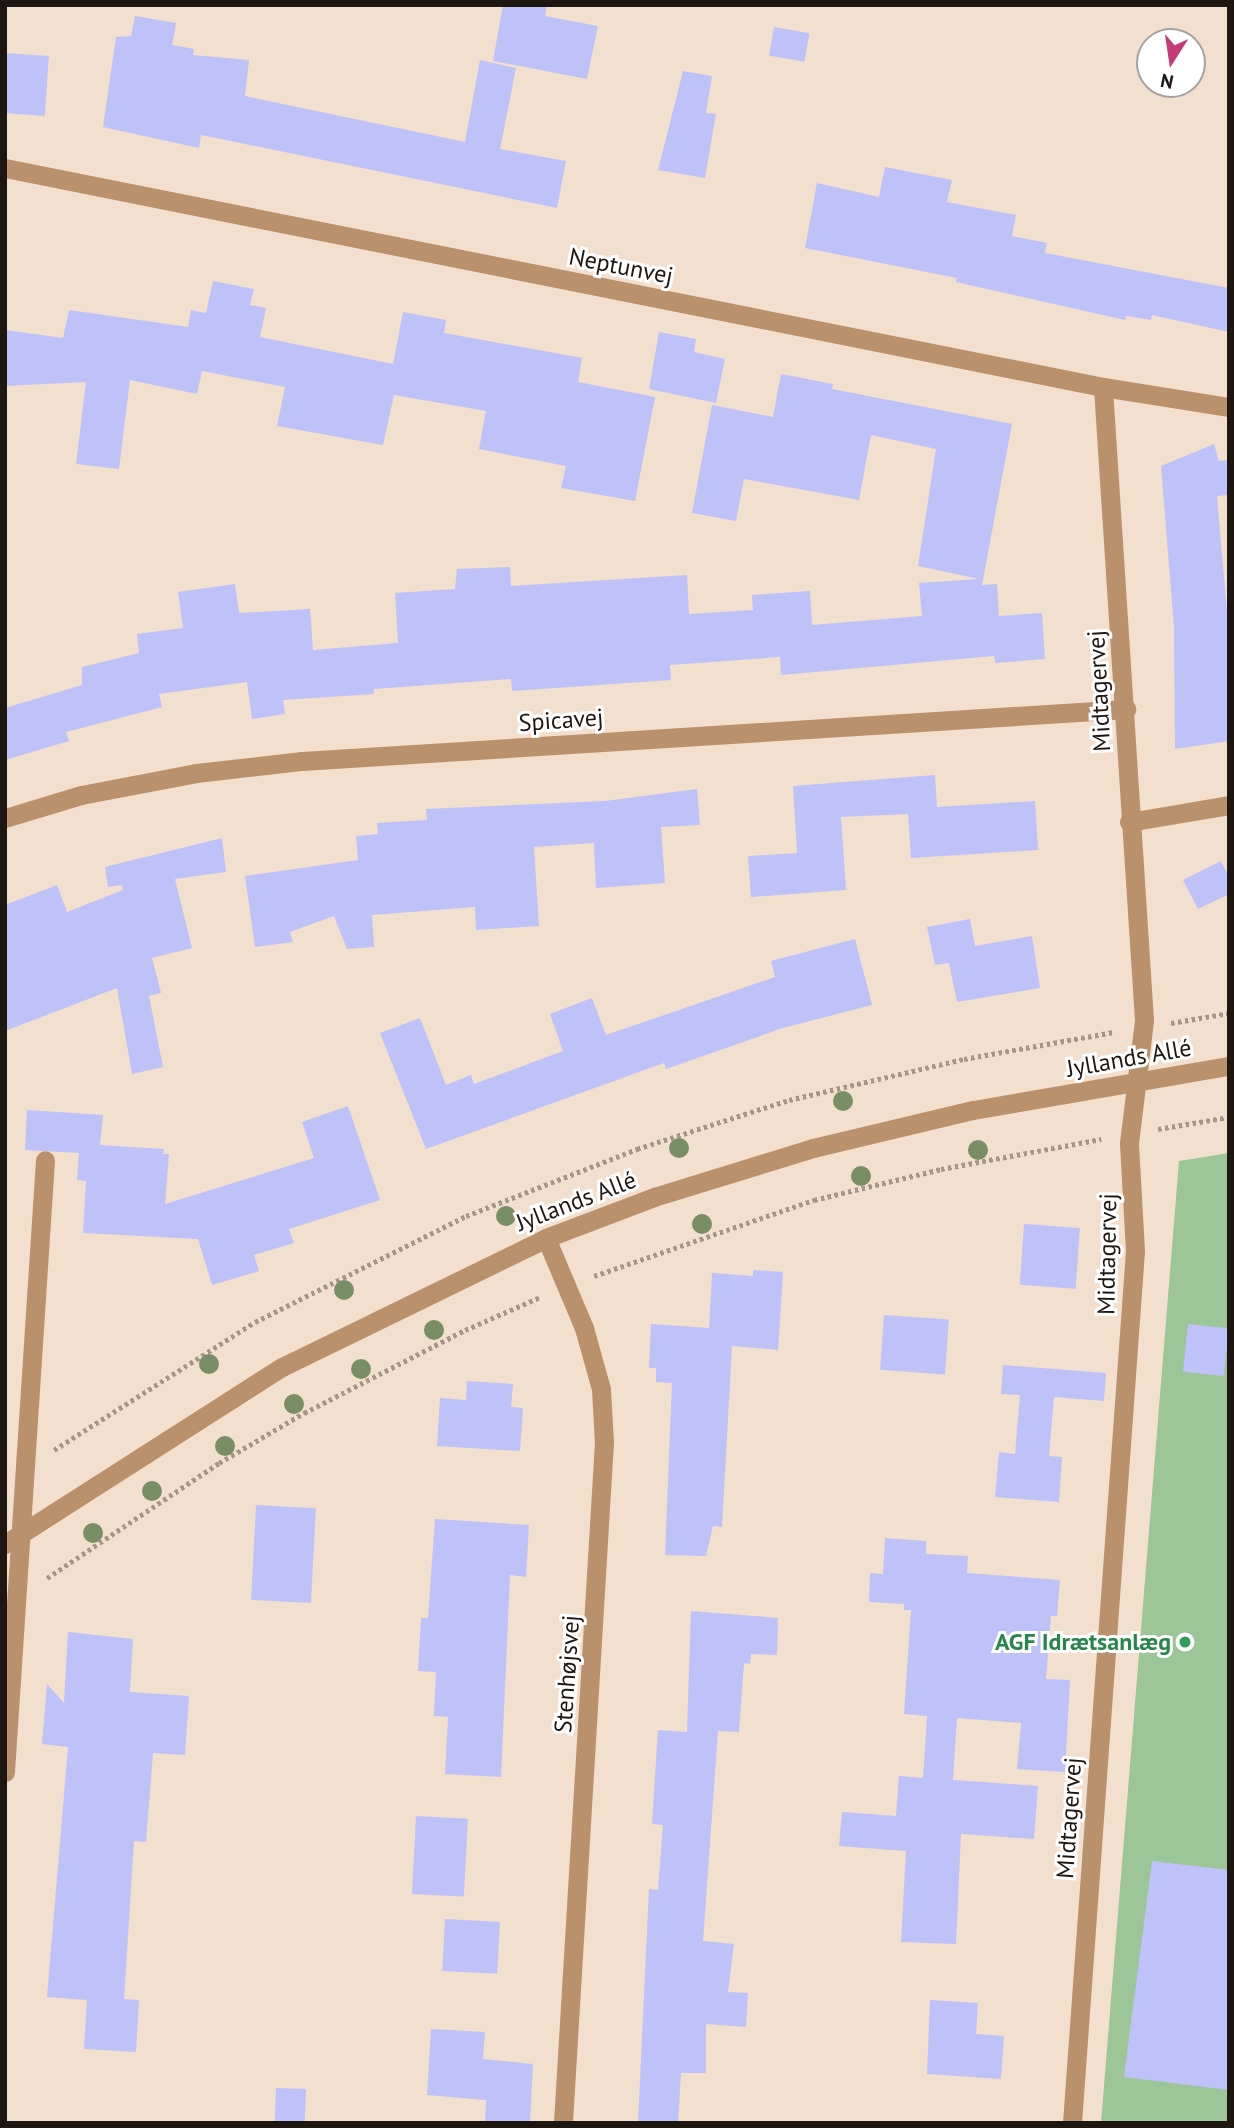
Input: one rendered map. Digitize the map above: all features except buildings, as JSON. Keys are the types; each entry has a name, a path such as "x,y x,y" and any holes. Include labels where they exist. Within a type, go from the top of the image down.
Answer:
{"street":[{"name":"Neptunvej","path":"5,168 1103,387 1229,407"},
{"name":"Midtagervej","path":"1072,2123 1135,1251 1129,1143 1144,1020 1129,822 1126,709 1103,387"},
{"name":"Spicavej","path":"5,818 81,795 158,780 302,761 1126,709"},
{"path":"1129,822 1229,804"},
{"name":"Jyllands Allé","path":"12,1539 282,1367 546,1238 654,1197 813,1148 972,1110 1229,1066"},
{"path":"5,1772 12,1539 45,1160"},
{"name":"Stenhøjsvej","path":"546,1238 584,1328 601,1389 604,1442 563,2123"}],"green space":[{"name":"AGF Idrætsanlæg","path":"1229,1153 1229,2123 1101,2123 1179,1161"}],"place":[{"name":"AGF Idrætsanlæg","path":"1185,1642"}]}
